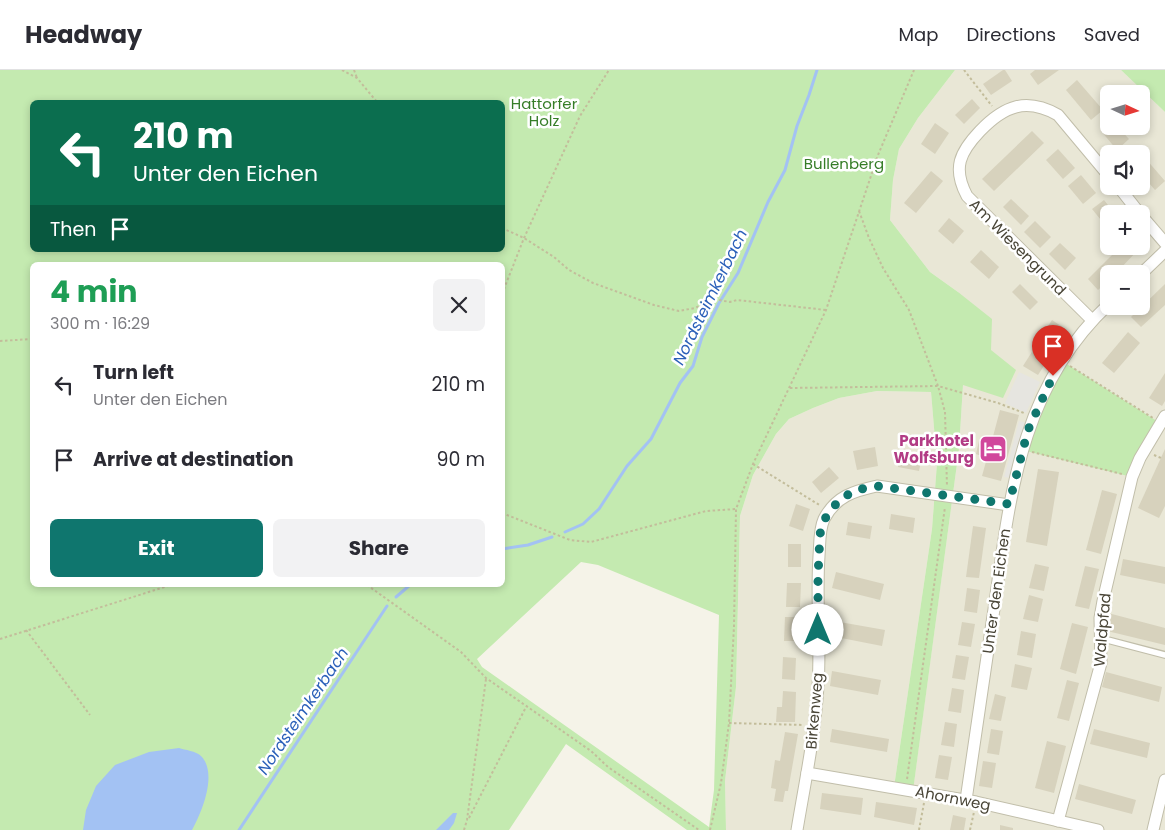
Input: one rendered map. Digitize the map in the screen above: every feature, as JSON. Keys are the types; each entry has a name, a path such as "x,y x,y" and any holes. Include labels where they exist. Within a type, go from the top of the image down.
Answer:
{"street":[{"name":"Am Wiesengrund","path":"1092,320 977,207 967,196 959,174 962,154 967,145 999,114 1009,108 1029,105 1048,109 1058,115 1100,165"},
{"path":"1125,195 1134,205"},
{"path":"1150,225 1165,243"},
{"path":"1150,265 1165,251"},
{"name":"Unter den Eichen","path":"971,801 1009,504 1022,450 1033,417 1062,361 1092,320 1100,312"},
{"name":"Waldpfad","path":"1058,821 1101,663 1100,638 1103,601 1132,477 1140,458 1162,419"},
{"name":"Birkenweg","path":"797,830 807,774 818,684 818,576 820,534 824,520 839,500 856,490 877,486 1009,504"},
{"name":"Ahornweg","path":"807,774 971,801 1098,830"},
{"path":"1153,830 1165,780"}],"lane":[{"path":"1100,638 1165,655"}],"path":[{"path":"342,70 357,78"},
{"path":"354,70 357,78 375,100"},
{"path":"505,286 524,238 580,116 609,70"},
{"path":"710,830 721,783 729,722 734,626 736,509 753,464 826,310 878,155 914,70"},
{"path":"964,70 999,114"},
{"path":"859,211 876,253 909,310 938,386 945,412 946,495 905,789"},
{"path":"505,229 524,238 585,279 654,305 678,311 695,308 708,300 719,299 826,310"},
{"path":"0,341 30,339"},
{"path":"1062,361 1162,419"},
{"path":"790,388 938,386 998,403 1033,417"},
{"path":"1022,450 1132,477"},
{"path":"753,464 830,511"},
{"path":"505,514 570,540 591,542 706,511 736,509"},
{"path":"0,638 165,587"},
{"path":"370,587 461,652 486,678 591,751 608,767 699,830"},
{"path":"26,630 90,715"},
{"path":"468,820 486,678"},
{"path":"464,830 526,706"},
{"path":"729,722 814,725"},
{"path":"919,830 926,793"},
{"path":"970,830 971,801"}],"shaded area":[{"path":"955,70 1121,70 1137,85 1100,85 1100,135 1150,135 1150,98 1165,112 1165,830 726,830 725,781 736,687 740,516 753,475 776,434 789,419 839,398 877,391 931,392 937,463 932,529 894,787 913,790 959,449 963,385 991,350 958,292 930,272 890,220 893,180 899,149 918,118"},
{"path":"1019,372 1040,382 1026,413 1005,403"},
{"path":"1019,421 1027,423 1012,478 1004,477"}],"green space":[{"path":"0,70 955,70 918,118 899,149 893,180 890,220 930,272 992,319 991,350 1016,370 1003,398 963,385 959,449 913,791 894,787 932,529 937,463 931,392 877,391 839,398 789,419 776,434 753,475 740,516 736,687 725,781 726,830 687,830 566,744 509,830 0,830","holes":["581,562 598,565 719,615 714,790 709,827 482,667 477,659"]},
{"path":"1121,70 1165,70 1165,112 1150,98 1150,85 1137,85"},
{"path":"1062,361 1160,423 1132,477 1022,450"}],"water":[{"path":"179,748 199,754 206,763 208,772 207,793 192,830 83,830 86,810 96,786 115,765 149,752"},
{"path":"453,813 457,813 454,823 449,830 436,830"}],"building":[{"path":"1005,70 1012,81 991,95 983,84"},
{"path":"1035,70 1059,70 1038,85 1030,74"},
{"path":"1077,80 1100,107 1100,112 1091,120 1066,90"},
{"path":"972,99 980,108 964,124 955,115"},
{"path":"935,123 949,133 935,154 921,144"},
{"path":"1032,131 1044,143 994,191 982,179"},
{"path":"1104,135 1125,135 1129,139 1122,145 1113,145"},
{"path":"1058,149 1075,168 1063,179 1046,160"},
{"path":"1150,164 1165,181 1155,190 1150,184"},
{"path":"931,171 943,181 916,213 904,203"},
{"path":"1081,175 1096,193 1083,204 1068,186"},
{"path":"1011,199 1029,216 1021,225 1003,207"},
{"path":"1104,200 1108,205 1100,205 1100,219 1092,209"},
{"path":"949,218 964,231 953,244 938,231"},
{"path":"1035,221 1051,237 1040,248 1024,232"},
{"path":"1060,243 1076,258 1065,270 1049,254"},
{"path":"981,250 999,267 989,279 970,262"},
{"path":"1112,255 1133,255 1124,265 1102,265"},
{"path":"1100,267 1100,288 1098,290 1088,279"},
{"path":"1020,284 1038,302 1030,310 1012,292"},
{"path":"1165,284 1165,305 1141,327 1131,317 1133,315 1150,315 1150,299"},
{"path":"1052,320 1067,330 1038,375 1023,366"},
{"path":"1128,332 1140,343 1114,373 1102,363"},
{"path":"1165,373 1165,401 1162,406 1149,398"},
{"name":"Parkhotel Wolfsburg","path":"1000,410 1019,415 1001,481 982,476 987,458 976,454 979,441 991,444"},
{"path":"875,447 878,466 857,470 853,451"},
{"path":"1165,449 1165,506 1159,518 1138,508"},
{"path":"900,454 922,457 919,471 898,467"},
{"path":"829,467 839,478 821,493 812,482"},
{"path":"1038,469 1059,472 1047,546 1026,542"},
{"path":"1102,490 1117,494 1101,554 1086,550"},
{"path":"796,504 810,509 803,531 789,526"},
{"path":"891,514 915,518 913,533 889,529"},
{"path":"848,522 872,526 870,539 846,535"},
{"path":"973,526 986,528 979,578 966,577"},
{"path":"788,544 801,544 801,567 788,567"},
{"path":"1123,559 1165,567 1165,584 1120,575"},
{"path":"1035,564 1049,567 1044,591 1029,588"},
{"path":"1085,566 1099,569 1089,609 1075,606"},
{"path":"836,572 884,584 880,600 832,588"},
{"path":"787,583 801,583 800,607 786,607"},
{"path":"967,588 980,590 977,613 964,611"},
{"path":"1029,595 1043,599 1038,622 1023,619"},
{"path":"1108,613 1165,628 1165,645 1103,630"},
{"path":"785,617 798,617 798,641 784,641"},
{"path":"834,621 885,630 882,646 831,636"},
{"path":"962,622 975,624 971,647 958,645"},
{"path":"1072,623 1088,627 1076,674 1060,669"},
{"path":"1021,631 1036,634 1032,658 1017,655"},
{"path":"956,655 969,657 965,680 952,678"},
{"path":"783,657 796,658 795,680 782,679"},
{"path":"1015,664 1032,668 1027,690 1011,687"},
{"path":"832,671 881,680 878,695 830,686"},
{"path":"1106,672 1162,687 1159,702 1102,687"},
{"path":"1067,680 1079,683 1069,721 1057,718"},
{"path":"952,688 964,690 961,713 948,711"},
{"path":"783,691 796,692 795,722 776,722 777,707 782,707"},
{"path":"995,694 1006,697 1001,721 989,719"},
{"path":"945,722 957,724 954,747 941,745"},
{"path":"832,729 889,739 887,752 830,742"},
{"path":"991,729 1003,731 999,755 987,753"},
{"path":"1094,729 1150,743 1147,758 1090,744"},
{"path":"785,732 798,734 788,791 785,791 783,802 774,801 776,789 771,788 775,760 780,761"},
{"path":"1047,741 1066,746 1054,793 1035,788"},
{"path":"939,755 952,757 948,780 935,778"},
{"path":"983,761 996,763 992,788 979,786"},
{"path":"1079,784 1136,800 1132,814 1075,799"},
{"path":"822,793 863,798 861,815 820,809"},
{"path":"876,802 917,808 914,825 874,817"},
{"path":"953,815 966,818 964,830 950,830"},
{"path":"1000,825 1013,828 1013,830 1000,830"}],"waterway":[{"name":"Nordsteimkerbach","path":"565,532 583,524 599,509 627,466 651,439 680,383 693,366 702,337 719,303 738,273 768,202 785,170 797,126 817,70"},
{"name":"Nordsteimkerbach","path":"505,549 528,545 552,537"},
{"name":"Nordsteimkerbach","path":"396,597 408,587"},
{"name":"Nordsteimkerbach","path":"239,830 387,606"}],"place":[{"name":"Parkhotel Wolfsburg","path":"993,449"}],"route":[{"path":"818,630 820,534 824,520 839,500 856,490 877,486 1009,504 1028,430 1053,376"}],"park label":[{"name":"Hattorfer Holz","path":"544,112"},
{"name":"Bullenberg","path":"844,163"}]}
